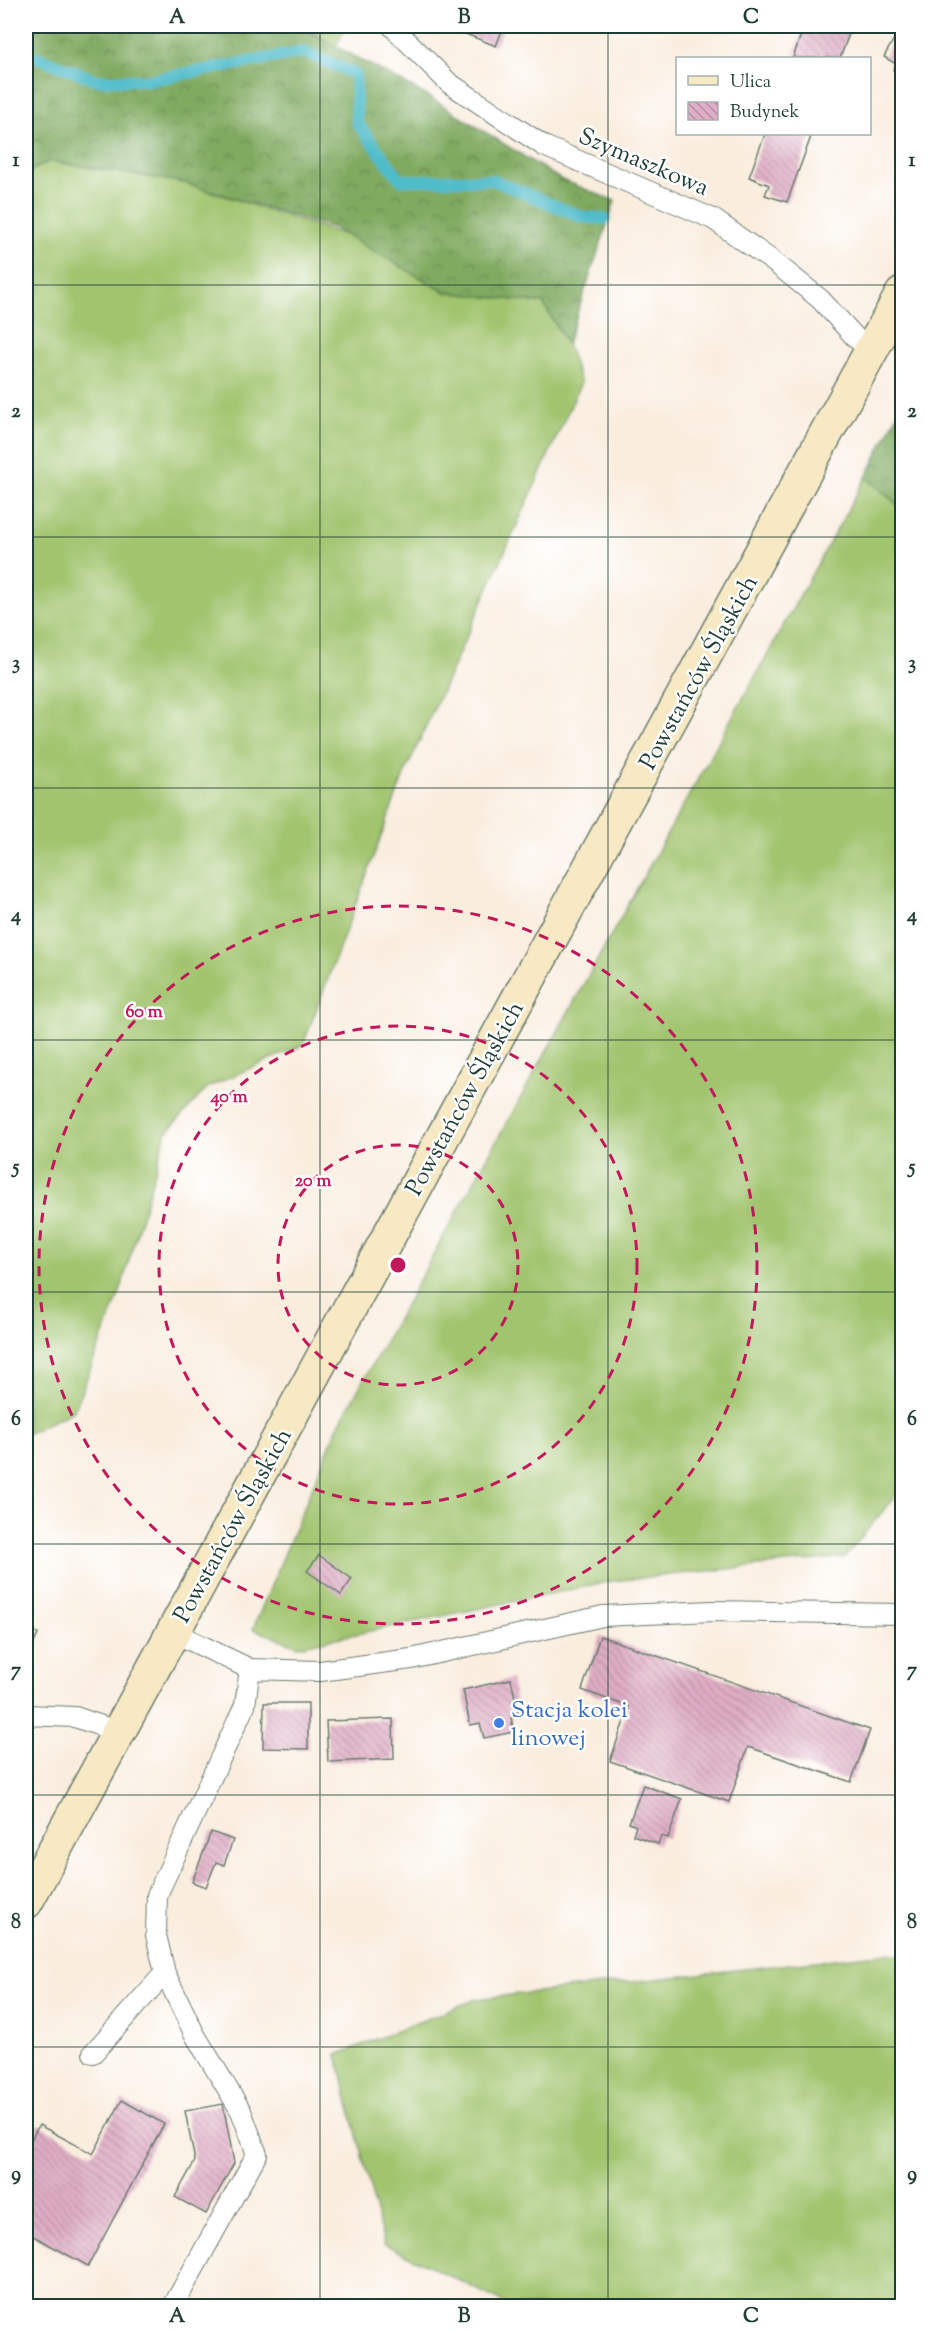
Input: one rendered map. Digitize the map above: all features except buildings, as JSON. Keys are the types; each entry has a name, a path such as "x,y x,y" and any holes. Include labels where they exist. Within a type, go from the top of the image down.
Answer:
{"street":[{"name":"Powstańców Śląskich","path":"26,1902 903,294"}],"lane":[{"name":"Szymaszkowa","path":"392,26 449,83 544,146 713,219 774,262 820,299 871,351"},
{"path":"173,1632 250,1669 320,1671 411,1659 603,1616 712,1611 903,1614"},
{"path":"173,2307 256,2154 241,2111 195,2035 165,1972 156,1935 157,1895 245,1705 250,1669"},
{"path":"26,1715 75,1717 119,1732"},
{"path":"93,2053 165,1972"}],"green space":[{"path":"26,26 299,26 431,98 560,179 615,201 567,344 543,303 445,292 334,228 181,182 49,161 26,174"},
{"path":"299,26 347,26 336,46"},
{"path":"49,161 181,182 349,236 445,292 543,303 567,344 581,383 404,775 303,1045 208,1087 166,1133 119,1295 74,1411 26,1434 26,174"},
{"path":"902,405 902,508 866,477"},
{"path":"866,477 902,509 902,1488 845,1557 612,1581 298,1646 253,1629 338,1426"},
{"path":"888,1953 902,1956 902,2306 511,2306 384,2244 337,2055 476,1999"}],"waterway":[{"path":"26,56 34,56 97,80 150,80 304,52 355,74 357,123 401,180 493,180 582,217 605,219"}],"place":[{"name":"Stacja kolei linowej","path":"499,1723"}]}
